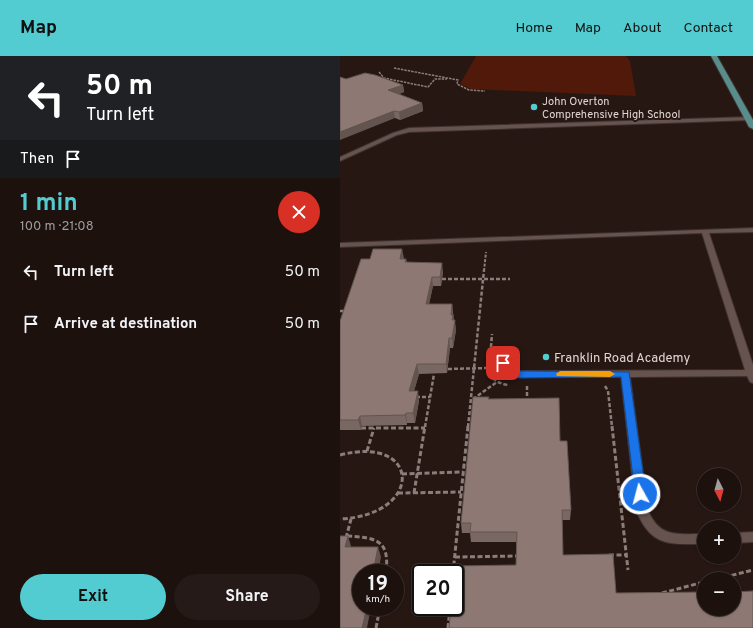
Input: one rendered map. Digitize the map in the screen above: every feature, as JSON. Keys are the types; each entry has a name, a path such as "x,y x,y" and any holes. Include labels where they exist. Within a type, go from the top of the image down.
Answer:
{"main road":[{"path":"714,56 753,126"}],"lane":[{"path":"340,159 395,134 414,130 749,119"},
{"path":"340,245 753,230"},
{"path":"503,363 504,368 507,371 519,374 625,374 752,377 705,231"},
{"path":"625,374 642,510 647,523 652,530 672,539 697,538"},
{"path":"741,538 753,537"}],"path":[{"path":"394,68 456,80"},
{"path":"379,72 384,78 428,86 436,79 456,80"},
{"path":"456,80 458,80 457,84 469,90 485,91"},
{"path":"455,564 486,252"},
{"path":"442,280 510,279"},
{"path":"340,311 348,311"},
{"path":"492,334 489,374 497,382 512,386"},
{"path":"448,369 489,368"},
{"path":"414,493 434,374"},
{"path":"470,401 497,382"},
{"path":"600,385 606,387 608,391 628,570"},
{"path":"522,386 535,386"},
{"path":"527,386 527,409"},
{"path":"415,397 430,397"},
{"path":"361,428 425,428"},
{"path":"367,451 374,428"},
{"path":"340,454 367,451 385,456 390,458 399,467 402,474 402,486 398,493 390,502 379,510 367,516 351,519 340,519"},
{"path":"402,474 463,472"},
{"path":"398,493 461,492"},
{"path":"345,541 351,519"},
{"path":"346,536 368,538 380,544 387,553 387,564"},
{"path":"604,555 627,555"},
{"path":"455,557 525,556"},
{"path":"741,573 753,570"},
{"path":"659,594 697,584"},
{"path":"376,628 378,616"},
{"path":"448,628 449,616"}],"shaded area":[{"path":"476,56 626,56 630,61 636,96 471,89 460,84"}],"building":[{"path":"365,73 403,85 388,90 422,103 399,112 394,111 340,132 340,77 346,79"},
{"path":"373,249 402,249 400,259 406,259 405,262 442,263 440,277 432,277 426,304 452,304 451,315 453,315 452,320 455,320 452,338 449,338 446,364 417,364 409,391 418,391 413,413 406,413 405,415 360,416 358,420 340,420 340,321 361,259 370,259"},
{"path":"473,397 489,397 488,399 559,398 560,441 567,441 571,510 562,510 563,555 613,554 616,593 697,592 697,616 741,616 741,592 753,591 753,628 449,628 450,616 464,616 464,566 516,565 517,532 470,532 471,523 461,523"},
{"path":"340,536 348,536 345,547 378,547 375,564 352,564 352,616 365,616 362,628 340,628"}],"slow traffic":[{"path":"560,374 610,374"}],"place":[{"name":"John Overton Comprehensive High School","path":"534,107"},
{"name":"Franklin Road Academy","path":"546,357"}],"route":[{"path":"503,363 504,368 513,374 625,374 640,494"}]}
